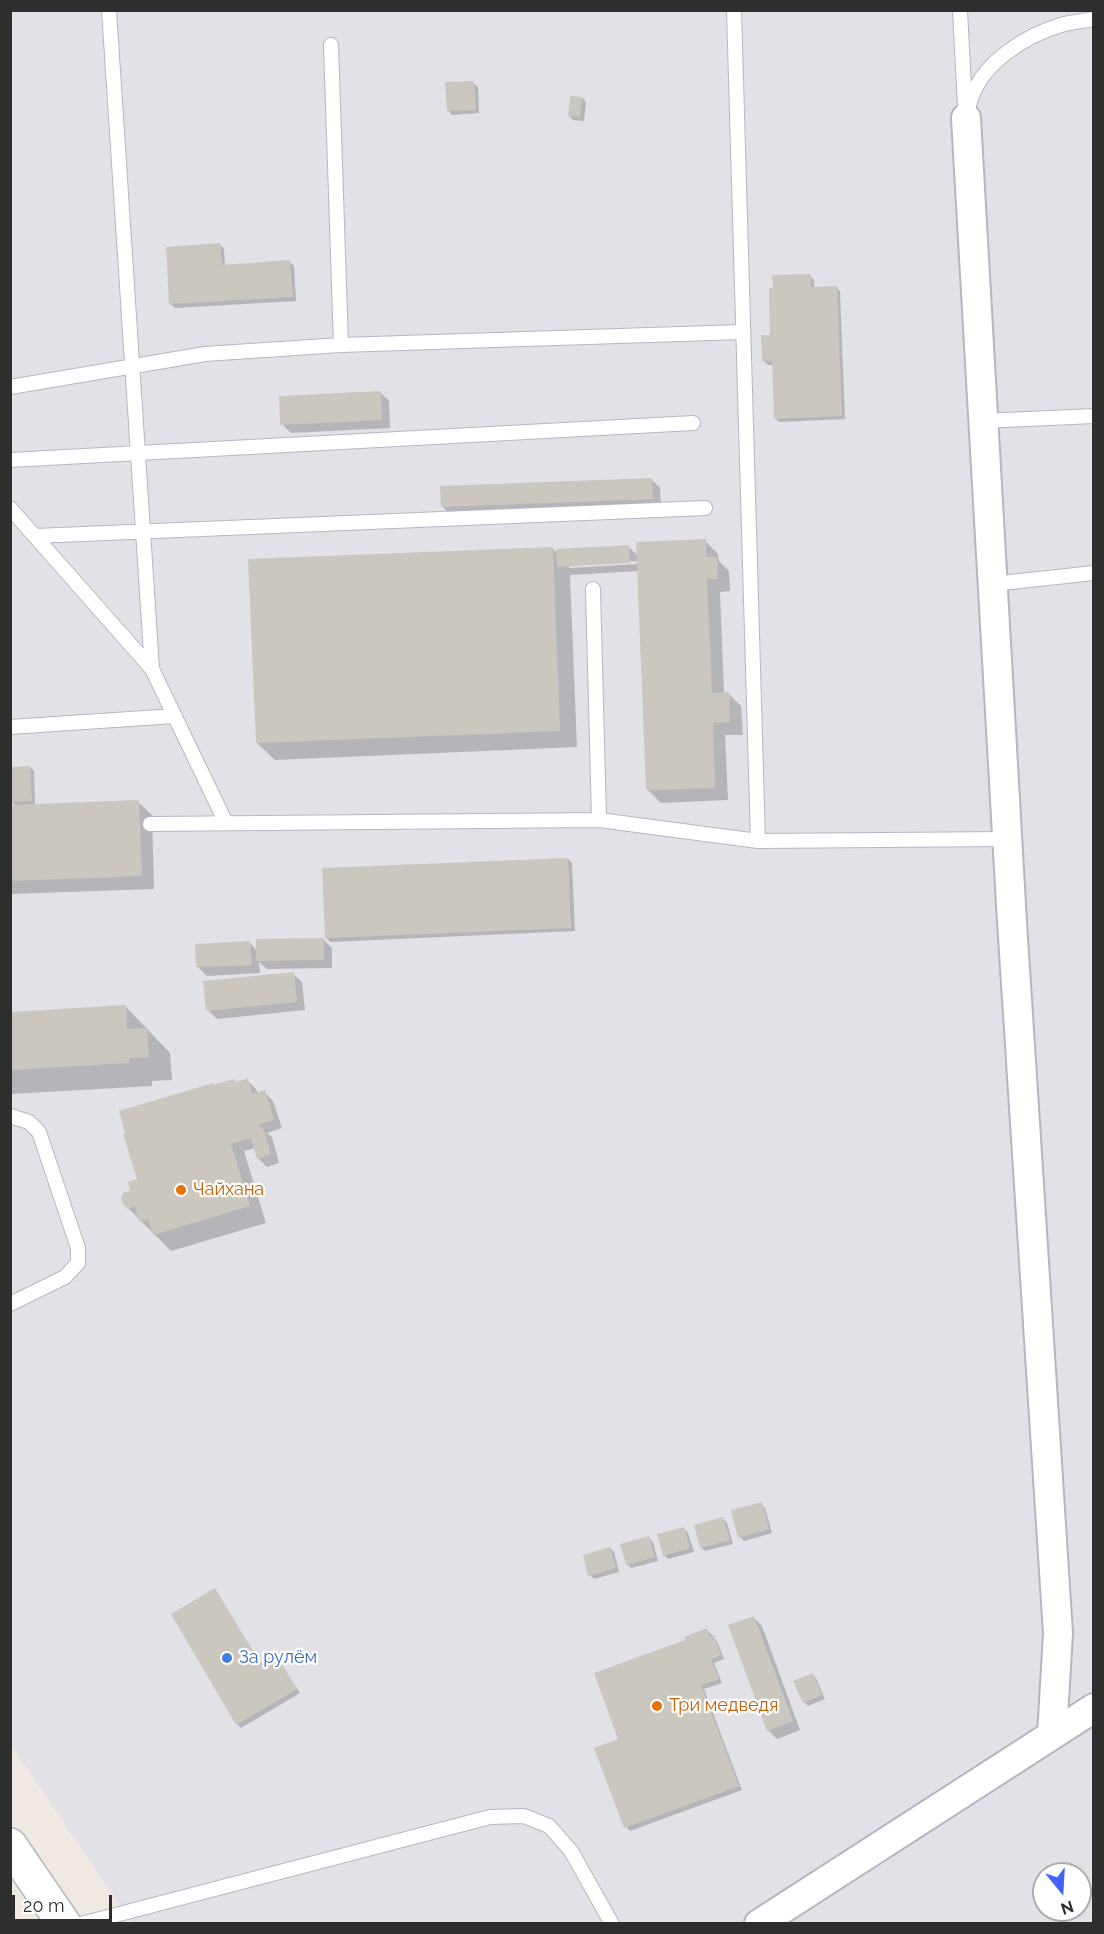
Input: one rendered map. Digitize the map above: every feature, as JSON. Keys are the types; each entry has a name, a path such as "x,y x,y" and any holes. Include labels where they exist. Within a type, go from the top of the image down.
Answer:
{"main road":[{"path":"10,1845 64,1923"}],"street":[{"path":"966,118 1007,839 1058,1633 1052,1735"},
{"path":"759,1923 1094,1708"}],"lane":[{"path":"109,10 152,669"},
{"path":"734,10 759,842"},
{"path":"960,10 966,118"},
{"path":"966,118 972,94 988,70 1008,53 1032,38 1061,25 1094,19"},
{"path":"331,45 341,345"},
{"path":"10,387 205,354 341,345 742,332"},
{"path":"983,421 1094,416"},
{"path":"10,460 693,423"},
{"path":"10,508 152,669 226,823"},
{"path":"35,536 705,508"},
{"path":"992,584 1094,573"},
{"path":"592,589 599,820"},
{"path":"10,727 175,716"},
{"path":"150,824 599,820 759,842 1007,839"},
{"path":"10,1116 29,1122 39,1132 78,1248 78,1263 65,1277 10,1304"},
{"path":"81,1923 490,1817 524,1816 549,1826 571,1851 612,1923"}],"shaded area":[{"path":"10,11 1093,11 1093,1923 132,1923 11,1745"}],"building":[{"path":"474,81 476,110 447,111 445,82"},
{"path":"570,96 582,97 580,117 568,116"},
{"path":"220,243 222,265 290,260 293,297 169,304 166,247"},
{"path":"811,274 811,287 837,286 842,416 774,419 772,361 762,361 761,335 770,335 769,288 773,288 772,275"},
{"path":"381,391 382,420 280,425 279,396"},
{"path":"652,478 653,499 441,507 440,486"},
{"path":"706,539 706,557 717,557 718,579 707,579 712,693 729,692 730,722 713,723 715,788 646,790 636,542"},
{"path":"629,545 630,563 557,567 556,549"},
{"path":"553,547 560,731 256,743 248,559"},
{"path":"30,766 32,801 10,802 10,767"},
{"path":"139,800 142,876 10,881 10,805"},
{"path":"568,858 571,928 325,938 322,868"},
{"path":"324,938 324,960 256,961 256,939"},
{"path":"250,941 252,965 196,967 195,944"},
{"path":"294,972 297,1002 206,1011 203,981"},
{"path":"126,1005 127,1029 147,1028 149,1057 129,1058 129,1063 10,1070 10,1012"},
{"path":"248,1078 252,1094 265,1090 274,1120 259,1124 260,1128 263,1127 271,1154 257,1159 251,1138 231,1144 250,1206 153,1235 148,1219 139,1222 135,1206 128,1209 121,1198 123,1193 130,1191 128,1182 137,1179 123,1134 125,1133 119,1111 213,1083 213,1085 234,1079 236,1082"},
{"path":"762,1502 769,1529 738,1538 731,1510"},
{"path":"723,1517 730,1540 700,1548 694,1525"},
{"path":"684,1527 690,1548 663,1556 657,1534"},
{"path":"649,1536 655,1557 626,1565 620,1544"},
{"path":"610,1547 616,1568 588,1576 583,1555"},
{"name":"За рулём","path":"215,1588 260,1663 276,1654 297,1689 236,1725 171,1614"},
{"path":"754,1616 793,1721 767,1731 728,1625"},
{"name":"Три медведя","path":"707,1628 710,1637 714,1635 721,1655 711,1659 719,1679 701,1685 739,1786 624,1828 594,1748 618,1739 594,1673 685,1640 684,1637"},
{"path":"813,1673 822,1695 803,1703 793,1681"}],"place":[{"name":"Чайхана","path":"181,1190"},
{"name":"За рулём","path":"227,1658"},
{"name":"Три медведя","path":"657,1706"}]}
